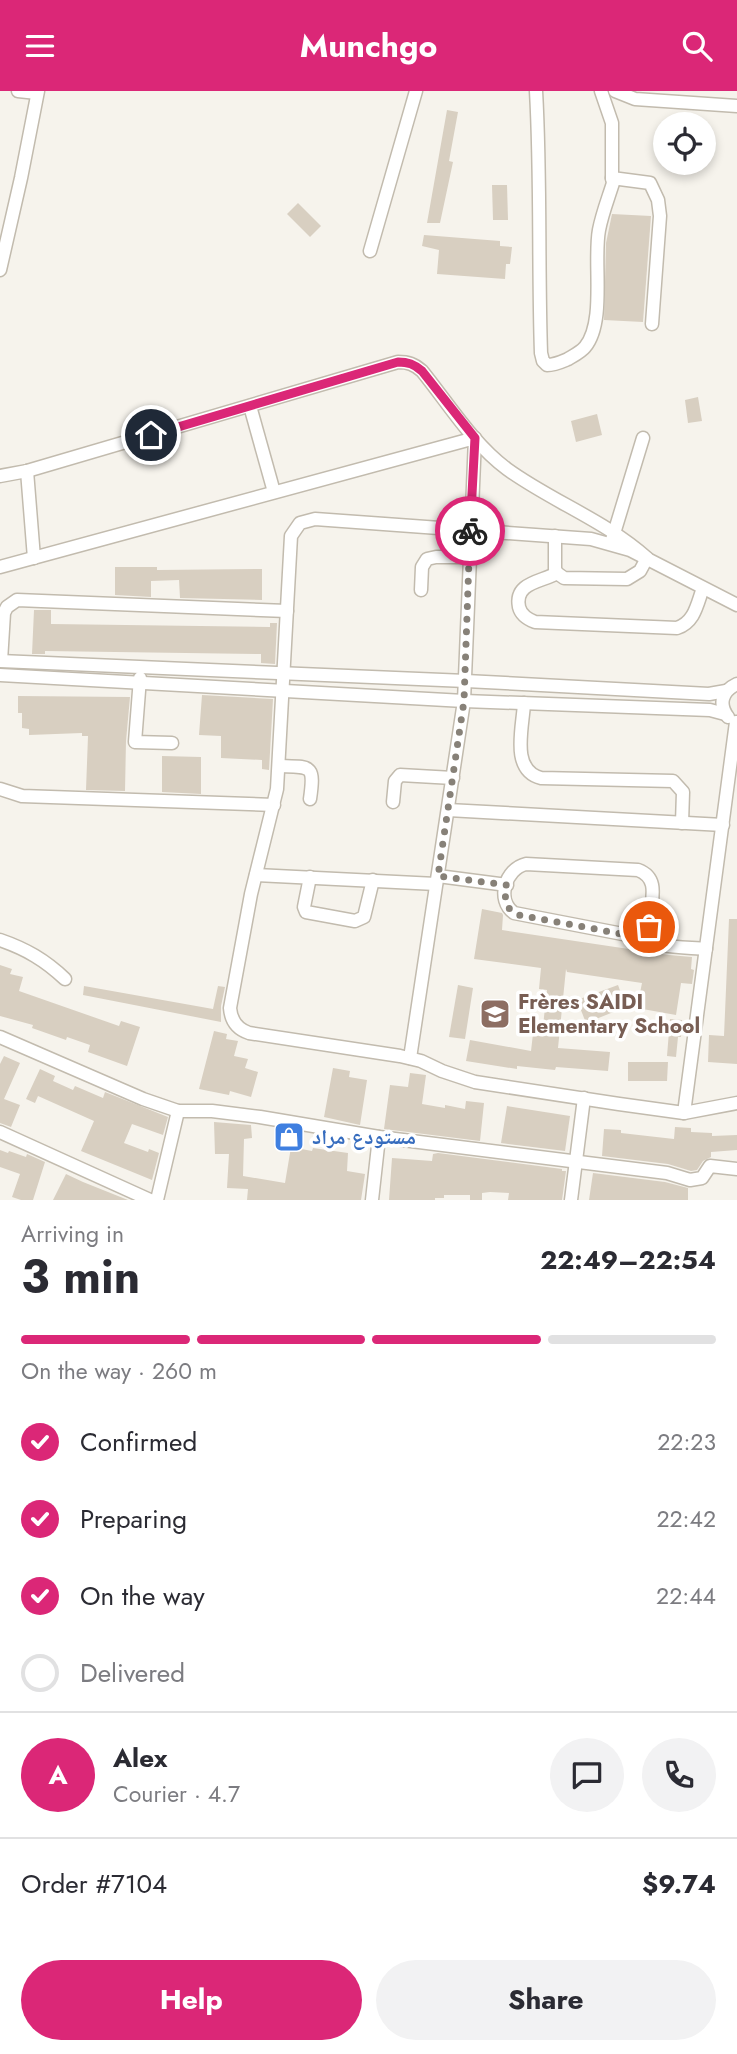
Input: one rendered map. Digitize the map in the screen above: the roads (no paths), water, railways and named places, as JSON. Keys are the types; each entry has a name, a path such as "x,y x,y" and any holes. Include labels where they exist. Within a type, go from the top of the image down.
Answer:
{"street":[{"path":"0,270 38,92 18,91"},
{"path":"370,251 416,91"},
{"path":"536,91 541,353 547,365 557,364 586,347 592,333 597,305 599,230 613,183 612,123 601,91"},
{"path":"615,91 705,105 737,106"},
{"path":"705,105 708,91"},
{"path":"612,178 650,183 658,200 660,216 652,324"},
{"path":"0,476 27,471 398,362 407,362 422,371 475,438 509,471 613,539 737,605"},
{"path":"250,406 274,492"},
{"path":"0,567 475,438"},
{"path":"410,1058 464,701 475,438"},
{"path":"613,539 643,438"},
{"path":"27,471 34,558"},
{"path":"613,539 314,519 304,520 296,526 291,536 279,766 274,805 256,875 230,1008 234,1023 249,1033 410,1058 475,1082 684,1113 737,1103"},
{"path":"555,537 554,564 557,573 569,579 626,579 636,575 647,558"},
{"path":"421,590 422,567 427,559 469,557"},
{"path":"557,573 524,588 519,596 519,606 526,618 535,622 677,628 690,621 703,588"},
{"path":"287,611 17,600 11,603 4,613 0,661 709,694 732,688"},
{"path":"141,667 135,742 172,743"},
{"path":"0,675 464,701 710,710 725,714 737,722 684,1113"},
{"path":"725,714 722,702 732,688"},
{"path":"524,703 521,758 524,768 532,775 541,778 673,781 683,792 682,823"},
{"path":"279,766 308,768 313,778 310,799"},
{"path":"393,802 395,781 400,775 453,778"},
{"path":"0,789 22,796 274,805"},
{"path":"448,810 723,825"},
{"path":"526,864 639,870 651,879 653,888 650,923 646,931 638,936 629,936 514,913 505,903 507,885 512,872 520,865 526,864"},
{"path":"256,875 437,880 507,885"},
{"path":"310,877 305,910 355,921 364,917 373,880"},
{"path":"638,936 652,943 706,949"},
{"path":"0,940 26,949 49,963 65,979"},
{"path":"0,1037 143,1099 178,1111 212,1111 260,1117 379,1137 667,1173 691,1181 702,1178 710,1166 737,1169"},
{"path":"572,1200 584,1098"},
{"path":"157,1200 178,1111"},
{"path":"0,1132 150,1200"},
{"path":"372,1200 379,1137"}],"place":[{"name":"Frères SAIDI Elementary School","path":"495,1014"},
{"name":"مستودع مراد","path":"289,1137"}]}
